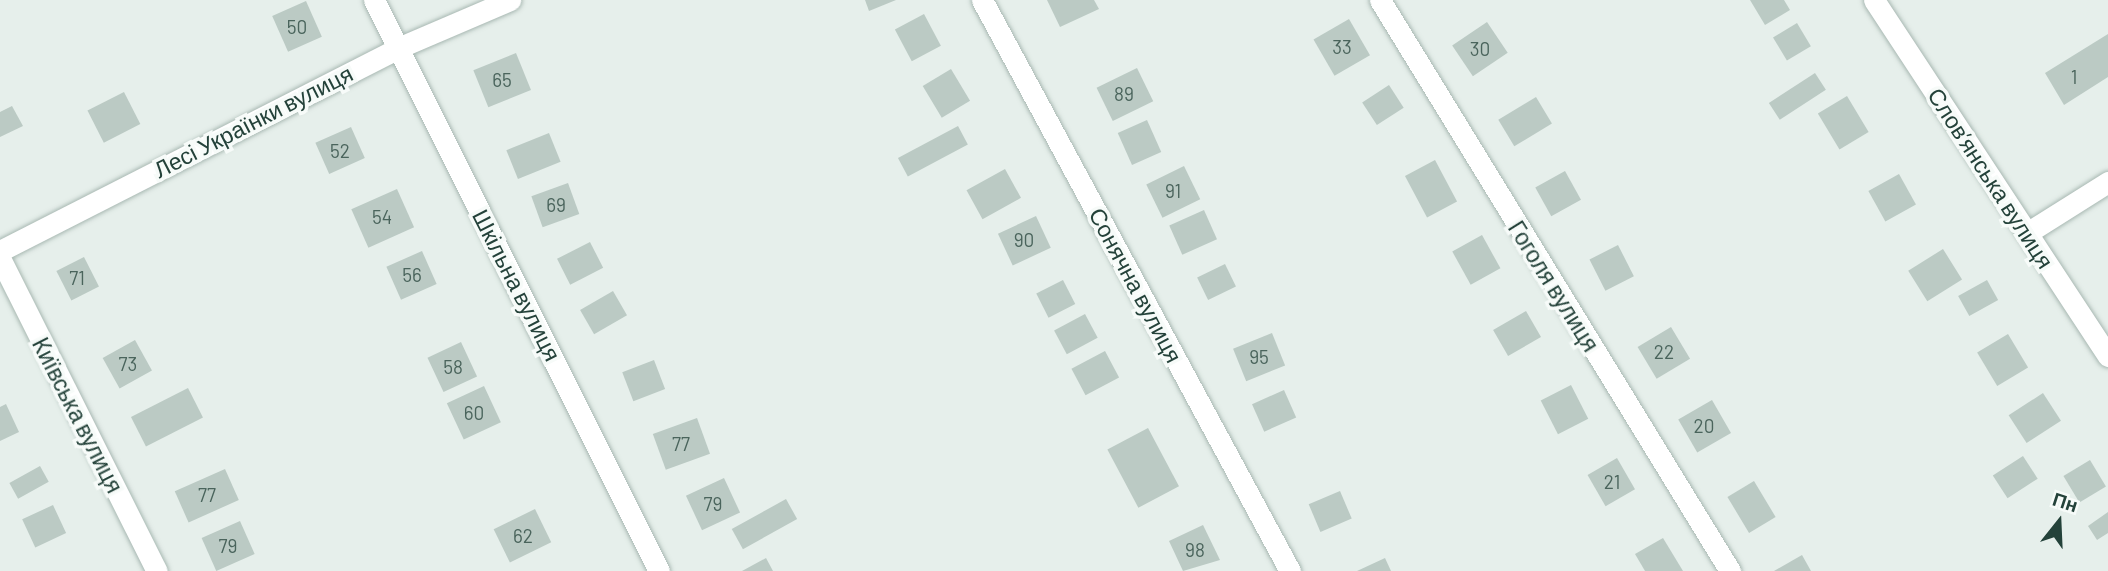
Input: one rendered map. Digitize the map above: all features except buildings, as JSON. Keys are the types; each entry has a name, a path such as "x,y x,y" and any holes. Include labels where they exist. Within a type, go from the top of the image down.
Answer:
{"street":[{"name":"Шкільна вулиця","path":"374,0 659,571"},
{"name":"Лесі Українки вулиця","path":"0,251 398,48 510,0"},
{"name":"Сонячна вулиця","path":"982,0 1290,571"},
{"name":"Гоголя вулиця","path":"1380,0 1730,571"},
{"name":"Слов’янська вулиця","path":"1874,0 2108,356"},
{"path":"2027,233 2108,182"},
{"name":"Київська вулиця","path":"0,258 157,571"}]}
